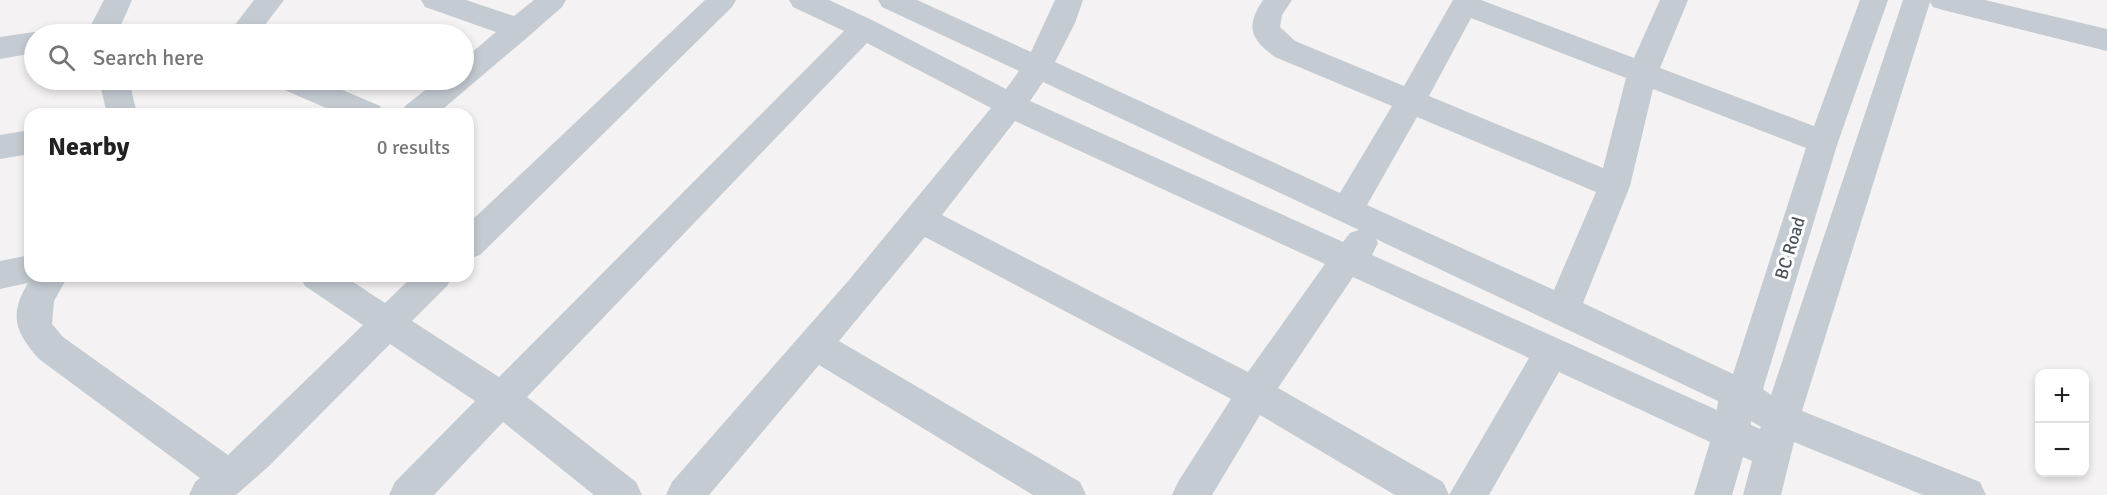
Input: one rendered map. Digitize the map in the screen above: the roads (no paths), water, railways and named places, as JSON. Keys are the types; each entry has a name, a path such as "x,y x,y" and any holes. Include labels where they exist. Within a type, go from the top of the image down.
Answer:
{"street":[{"path":"106,24 118,0"},
{"path":"250,24 270,0"},
{"path":"435,0 519,29"},
{"path":"474,67 552,0"},
{"path":"474,239 722,0"},
{"path":"802,0 864,28 1010,105 1731,435 1777,437 1966,495"},
{"path":"894,0 1737,393 1777,437"},
{"path":"684,495 921,219 1010,105 1038,66 1069,0"},
{"path":"1278,0 1266,14 1265,27 1270,39 1285,49 1614,186"},
{"path":"1563,310 1614,186 1642,74 1674,0"},
{"name":"BC Road","path":"1713,495 1731,435 1737,393 1746,387 1823,142 1874,0"},
{"path":"1762,495 1777,437 1917,0"},
{"path":"1943,0 2107,40"},
{"path":"1347,210 1411,102 1466,2 1642,74 1823,142"},
{"path":"408,495 864,28"},
{"path":"0,48 24,44"},
{"path":"116,90 121,108"},
{"path":"314,90 355,108"},
{"path":"423,108 446,90"},
{"path":"0,147 24,143"},
{"path":"921,219 1254,393 1430,495"},
{"path":"1191,495 1254,393 1348,258 1379,225"},
{"path":"0,274 24,270"},
{"path":"47,282 37,299 34,329 51,348 218,486 256,454 429,282"},
{"path":"326,282 503,400 623,495"},
{"path":"814,344 1067,495"},
{"path":"1468,495 1552,352"}]}
